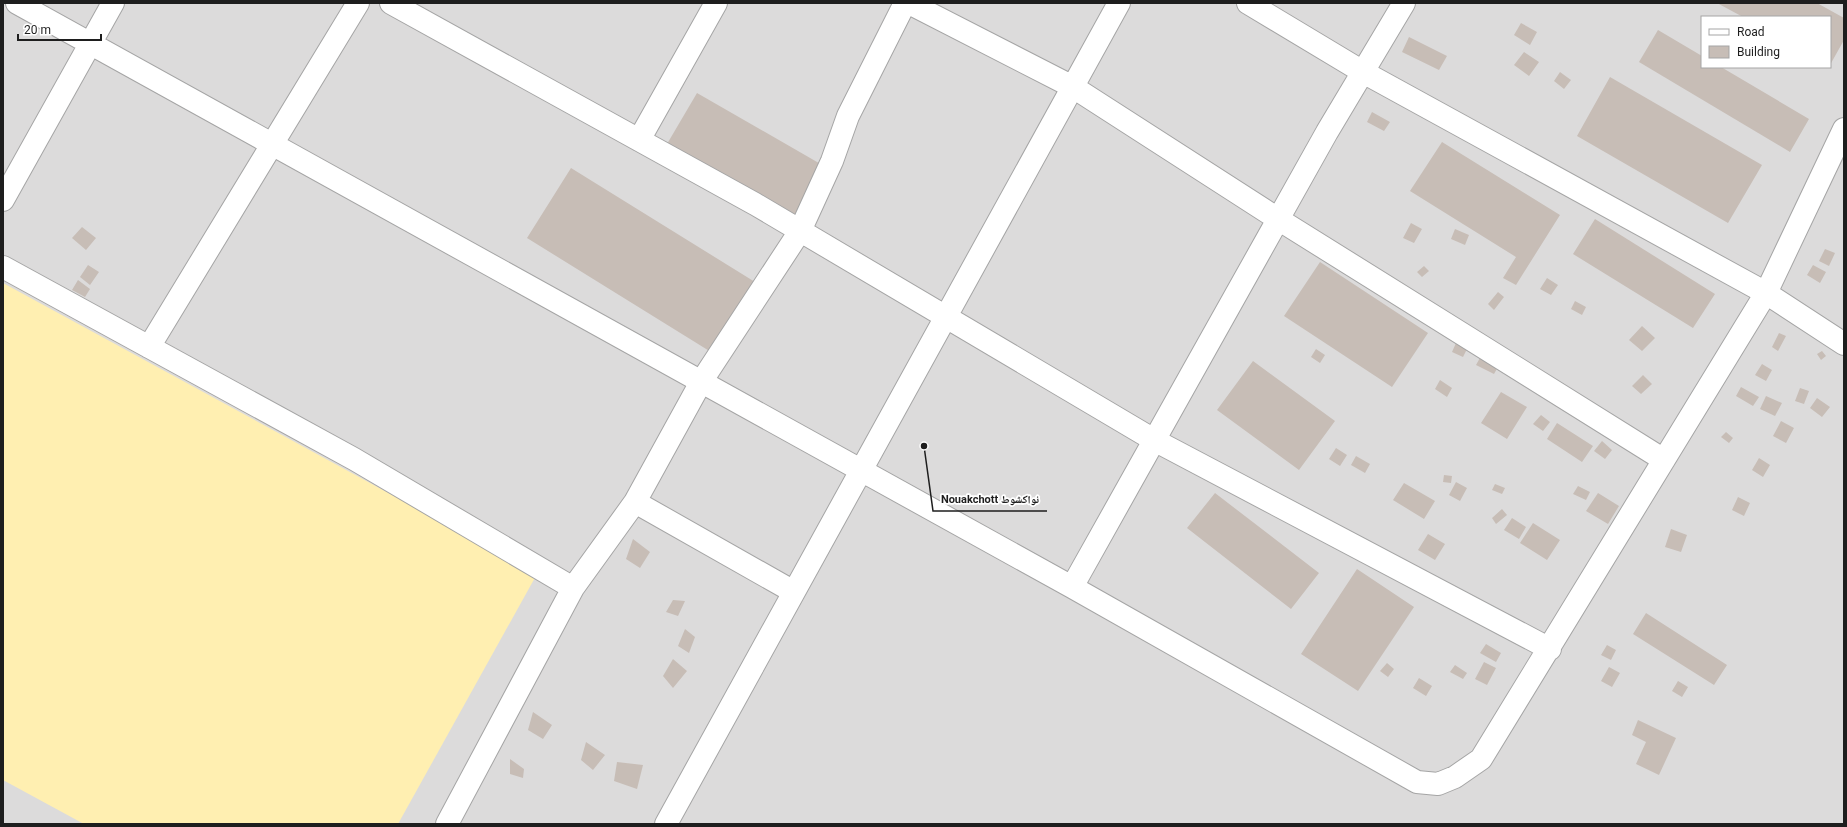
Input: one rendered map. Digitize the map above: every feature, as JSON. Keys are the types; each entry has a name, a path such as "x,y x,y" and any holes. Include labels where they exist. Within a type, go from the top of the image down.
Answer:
{"street":[{"path":"17,3 1072,587 1417,782 1438,784 1455,777 1481,759 1550,648 1766,293 1844,129"},
{"path":"3,200 113,3"},
{"path":"149,347 358,3"},
{"path":"391,3 800,231 1154,440 1550,648"},
{"path":"639,140 716,3"},
{"path":"447,824 573,588 634,502 701,382 800,231 832,161 848,116 905,3"},
{"path":"909,3 1073,87 1278,219 1664,460"},
{"path":"666,824 1119,3"},
{"path":"1248,3 1363,72 1766,293 1844,344"},
{"path":"1072,587 1278,219 1404,3"},
{"path":"3,267 354,459 573,588"},
{"path":"634,502 794,592"}],"shaded area":[{"path":"3,3 1844,3 1844,824 3,824"}],"sand":[{"path":"3,283 537,574 398,824 84,824 3,780"}],"building":[{"path":"1717,3 1817,3 1844,18 1844,40 1831,63 1831,16 1741,16"},
{"path":"1521,23 1537,32 1530,45 1514,35"},
{"path":"1658,30 1701,55 1701,68 1723,68 1809,119 1790,152 1639,62"},
{"path":"1409,37 1447,56 1439,70 1402,52"},
{"path":"1524,52 1539,62 1529,76 1514,65"},
{"path":"1560,72 1571,80 1564,89 1554,81"},
{"path":"1610,77 1762,165 1728,223 1577,136"},
{"path":"697,93 824,166 794,217 667,144"},
{"path":"1372,112 1390,122 1384,131 1367,122"},
{"path":"1442,142 1560,215 1516,285 1503,278 1516,257 1410,191"},
{"path":"571,168 755,282 711,352 527,238"},
{"path":"1595,219 1715,294 1693,328 1573,254"},
{"path":"1411,223 1422,229 1414,243 1403,238"},
{"path":"82,227 96,238 86,250 72,238"},
{"path":"1455,229 1469,235 1465,245 1451,239"},
{"path":"1825,249 1835,253 1829,266 1819,261"},
{"path":"1320,262 1428,333 1392,387 1284,316"},
{"path":"88,265 99,272 90,285 80,277"},
{"path":"1813,265 1826,272 1820,283 1807,275"},
{"path":"1424,266 1429,271 1422,277 1417,272"},
{"path":"1547,278 1558,285 1551,295 1540,289"},
{"path":"78,280 90,289 85,297 72,290"},
{"path":"1498,292 1504,297 1494,310 1488,304"},
{"path":"1575,301 1586,307 1582,315 1571,309"},
{"path":"1642,326 1655,338 1642,351 1629,340"},
{"path":"1779,333 1786,336 1778,351 1772,347"},
{"path":"1456,343 1467,349 1463,357 1452,352"},
{"path":"1316,349 1325,355 1320,363 1311,357"},
{"path":"1822,351 1826,356 1821,360 1817,354"},
{"path":"1481,356 1499,365 1494,374 1476,365"},
{"path":"1253,361 1335,421 1299,470 1217,410"},
{"path":"1762,364 1772,370 1766,381 1755,375"},
{"path":"1643,375 1652,384 1641,394 1632,386"},
{"path":"1440,380 1452,388 1447,397 1435,389"},
{"path":"1741,387 1759,397 1753,406 1736,396"},
{"path":"1800,388 1809,391 1804,404 1795,401"},
{"path":"1501,392 1527,407 1507,439 1481,423"},
{"path":"1766,396 1782,403 1775,416 1760,409"},
{"path":"1817,398 1830,407 1822,417 1810,408"},
{"path":"1541,415 1550,422 1543,431 1533,424"},
{"path":"1781,421 1794,428 1786,443 1773,436"},
{"path":"1557,423 1593,446 1582,462 1547,439"},
{"path":"1726,432 1733,438 1729,443 1721,437"},
{"path":"1602,441 1612,450 1605,459 1594,451"},
{"path":"1336,448 1347,455 1340,466 1329,459"},
{"path":"1356,456 1370,464 1365,473 1351,465"},
{"path":"1759,458 1770,465 1763,477 1752,470"},
{"path":"1444,475 1452,476 1451,483 1443,482"},
{"path":"1456,482 1467,488 1460,501 1449,495"},
{"path":"1404,483 1435,501 1424,519 1393,500"},
{"path":"1495,484 1505,488 1502,494 1492,490"},
{"path":"1578,486 1590,492 1586,500 1573,494"},
{"path":"1215,493 1319,573 1291,609 1187,528"},
{"path":"1598,493 1619,506 1608,524 1586,511"},
{"path":"1738,497 1750,503 1744,516 1732,510"},
{"path":"1502,509 1507,515 1496,524 1492,518"},
{"path":"1512,518 1526,527 1519,539 1504,530"},
{"path":"1533,523 1560,540 1547,560 1520,543"},
{"path":"1671,529 1687,535 1681,552 1665,547"},
{"path":"1428,534 1445,544 1435,560 1418,550"},
{"path":"633,539 650,552 640,568 626,559"},
{"path":"1357,569 1414,607 1358,691 1301,654"},
{"path":"673,600 685,601 678,616 666,612"},
{"path":"1646,613 1727,665 1714,685 1633,634"},
{"path":"685,629 695,637 689,653 678,646"},
{"path":"1486,644 1501,653 1496,662 1480,653"},
{"path":"1607,645 1616,650 1611,660 1601,655"},
{"path":"673,659 687,671 673,688 663,676"},
{"path":"1484,662 1496,668 1487,685 1475,679"},
{"path":"1387,663 1394,669 1388,677 1380,671"},
{"path":"1455,665 1467,673 1463,679 1450,672"},
{"path":"1609,667 1620,673 1612,687 1601,681"},
{"path":"1419,678 1432,686 1426,696 1413,688"},
{"path":"1678,681 1688,687 1682,697 1672,691"},
{"path":"533,712 552,725 543,739 528,730"},
{"path":"1638,720 1676,738 1659,775 1636,764 1646,742 1632,735"},
{"path":"586,742 605,755 593,770 581,760"},
{"path":"510,759 524,769 523,778 510,774"},
{"path":"617,762 643,765 637,789 614,781"}],"place":[{"name":"Nouakchott نواكشوط","path":"924,446"}]}
